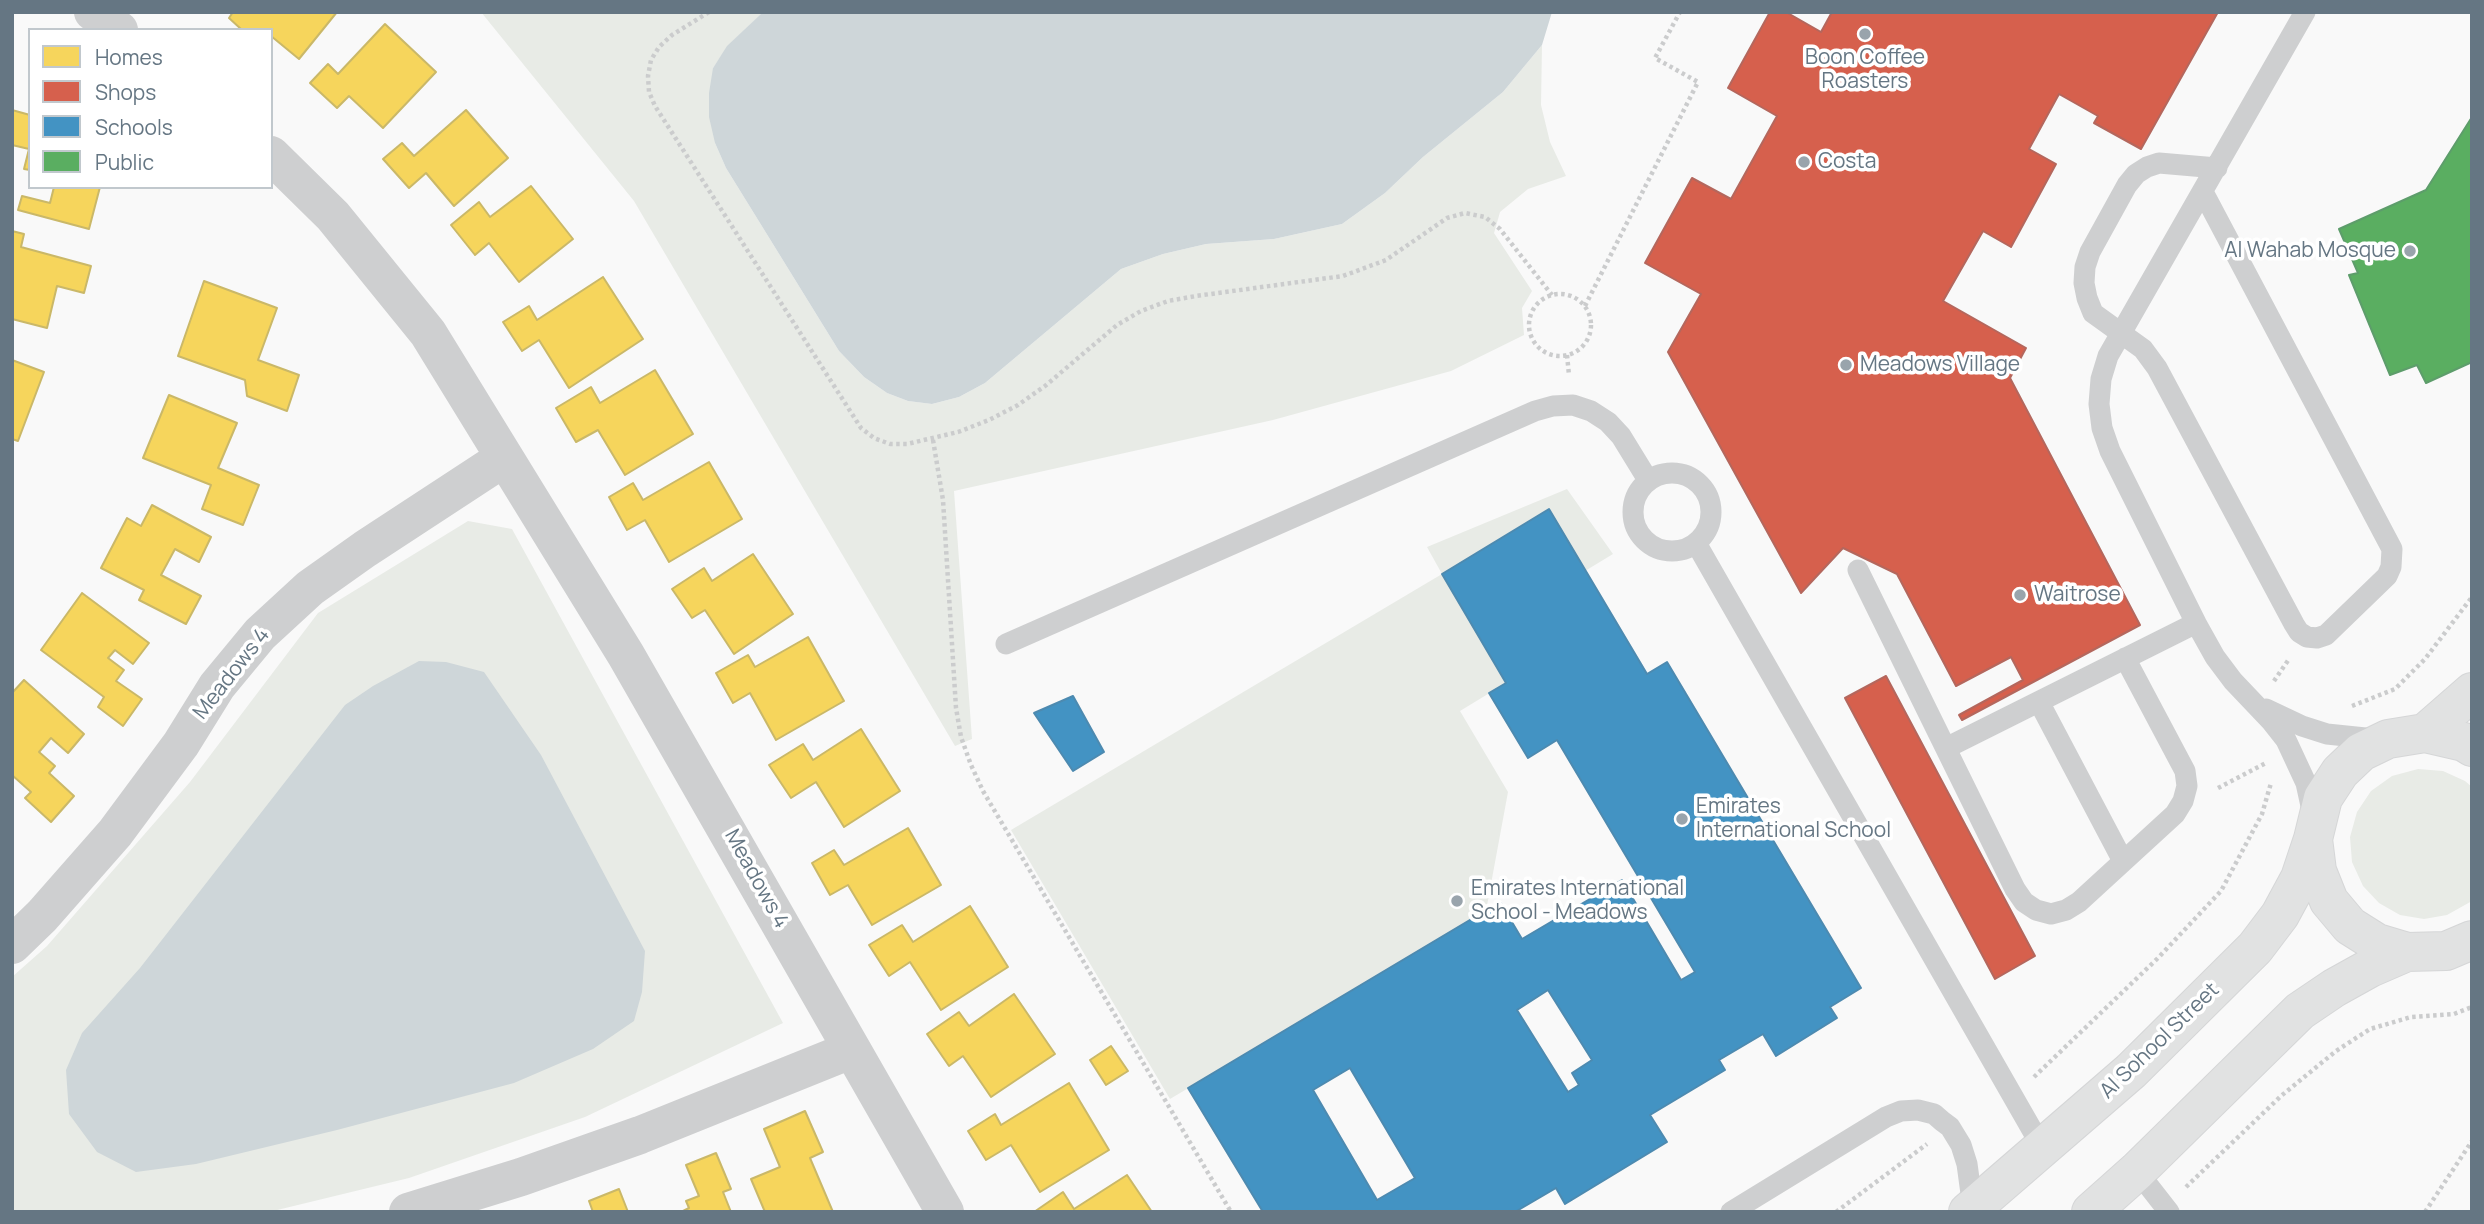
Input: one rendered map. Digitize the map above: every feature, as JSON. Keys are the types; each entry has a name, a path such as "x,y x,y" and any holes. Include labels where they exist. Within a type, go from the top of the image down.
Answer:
{"main road":[{"path":"2425,733 2472,692"},
{"name":"Al Sohool Street","path":"1970,1210 2132,1071 2255,948 2280,915 2300,878 2323,798 2340,772 2361,752 2388,739 2425,733 2464,742 2472,747"},
{"name":"Al Sohool Street","path":"2314,833 2317,871 2329,901 2350,926 2377,943 2407,952 2446,951 2472,940"},
{"name":"Al Sohool Street","path":"2091,1212 2137,1171 2300,1010 2370,968 2407,952"}],"street":[{"path":"93,12 116,28"},
{"name":"Meadows 4","path":"273,157 333,216 428,333 633,667 741,851 851,1050 945,1212"},
{"name":"Meadows 4","path":"12,945 42,916 115,833 181,744 217,686 260,634 310,588 505,458"},
{"path":"408,1212 640,1136 851,1050"}],"lane":[{"path":"2305,12 2108,356 2101,379 2099,404 2102,428 2110,451 2196,623 2215,657 2286,740 2298,761 2306,782 2314,833"},
{"path":"2203,192 2392,549 2391,568 2387,576 2326,635 2317,638 2307,637 2299,632 2294,624 2157,368 2143,349 2093,313 2087,299 2085,267 2090,252 2127,185 2136,174 2159,163 2217,167"},
{"path":"1006,644 1535,411 1553,406 1573,405 1591,411 1608,422 1621,436 1648,480"},
{"path":"1677,473 1691,478 1703,488 1710,502 1710,517 1706,532 1696,543 1682,550 1667,551 1652,546 1641,536 1634,522 1633,506 1638,492 1648,480 1661,474 1677,473"},
{"path":"1696,543 2043,1149"},
{"path":"1858,570 2015,889 2024,902 2036,911 2052,914 2079,902 2175,814 2183,801 2187,786 2185,771 2125,658"},
{"path":"1946,748 2196,623"},
{"path":"2039,702 2123,861"},
{"path":"2255,703 2302,726 2327,734 2388,739"},
{"path":"1731,1212 1886,1117 1901,1111 1918,1110 1934,1114 1950,1128 1961,1145 1970,1210"},
{"path":"2137,1171 2168,1209"}],"path":[{"path":"709,12 672,35 655,54 648,76 649,92 655,106 861,428 874,438 890,444 933,440 989,421 1045,386 1117,325 1141,312 1196,296 1321,280 1365,270 1385,260 1447,218 1465,213 1485,217 1500,229 1552,295"},
{"path":"1585,306 1698,82 1655,58 1680,12"},
{"path":"1565,294 1576,298 1585,306 1591,317 1591,330 1587,341 1578,351 1567,355 1555,356 1544,352 1535,344 1530,333 1533,309 1541,300 1552,295 1565,294"},
{"path":"933,440 943,500 956,708 961,737 971,765 983,791 1231,1212"},
{"path":"2327,734 2332,713 2395,690 2425,659 2472,597"},
{"path":"2276,684 2276,675 2307,637"},
{"path":"2187,786 2198,789 2220,787 2272,761 2272,771"},
{"path":"2014,1097 2158,958 2221,891 2262,814 2271,780"},
{"path":"2168,1209 2281,1096 2336,1051 2370,1029 2411,1017 2454,1014 2472,1007"},
{"path":"1836,1212 1950,1128"},
{"path":"2425,1212 2472,1141"}],"shaded area":[{"path":"481,12 763,12 728,46 713,68 715,143 726,168 839,351 864,377 887,393 908,401 932,404 959,397 985,383 1121,269 1163,254 1206,244 1274,239 1342,224 1385,193 1423,157 1503,92 1542,45 1541,105 1550,142 1566,176 1528,189 1500,212 1494,233 1532,291 1522,308 1524,335 1451,371 1273,420 954,491 972,739 955,746 634,201"},
{"path":"763,12 1552,12 1542,45 1503,92 1423,157 1385,193 1342,224 1274,239 1206,244 1163,254 1121,269 985,383 959,397 932,404 908,401 887,393 864,377 839,351 726,168 715,143 709,117 713,68 727,46"},
{"path":"1567,489 1613,554 1585,571 1548,509 1442,574 1427,547"},
{"path":"468,521 512,529 783,1023 585,1117 409,1178 269,1212 12,1212 12,977 47,946 190,782 318,613"},
{"path":"1442,574 1506,683 1460,711 1508,792 1486,911 1170,1099 1011,830"},
{"path":"419,661 446,662 484,672 541,755 645,951 642,992 634,1021 593,1049 514,1083 337,1130 196,1164 136,1172 97,1152 69,1114 66,1070 82,1033 140,968 345,705"},
{"path":"2418,769 2443,771 2472,787 2472,901 2447,915 2424,919 2400,915 2379,903 2363,886 2352,862 2350,837 2357,812 2371,791 2392,776"}],"building: Homes":[{"path":"233,12 337,12 299,59 273,38 273,28 240,28 229,18"},
{"path":"385,24 436,72 383,128 349,96 337,108 310,83 328,64 338,74"},
{"path":"12,110 28,114 28,149 12,145"},
{"path":"466,110 508,158 454,206 426,173 409,188 383,159 402,143 414,156"},
{"path":"28,153 28,170 24,169"},
{"path":"531,186 573,239 519,282 489,243 475,255 451,225 479,202 490,217"},
{"path":"54,189 99,189 89,229 18,210 22,196 50,203"},
{"path":"12,231 24,234 21,247 91,266 84,293 57,286 47,328 12,319"},
{"path":"603,277 643,339 569,388 539,340 522,351 503,322 529,306 537,320"},
{"path":"204,281 277,308 258,360 299,375 287,411 247,396 245,380 178,356"},
{"path":"12,360 44,372 18,441 12,439"},
{"path":"655,370 693,434 625,475 598,430 576,442 556,408 591,387 600,403"},
{"path":"169,395 237,423 218,468 259,485 243,525 202,509 211,485 143,458"},
{"path":"709,462 742,519 669,562 645,520 627,530 609,497 633,483 643,500"},
{"path":"152,505 211,537 199,562 175,549 161,575 201,596 186,624 139,600 144,590 101,568 127,518 141,526"},
{"path":"753,554 793,614 734,654 705,610 692,618 672,589 704,568 712,581"},
{"path":"82,593 149,643 133,664 115,650 108,658 124,670 116,681 142,699 123,726 98,707 104,697 41,650"},
{"path":"808,637 844,701 776,740 750,693 733,703 716,673 748,655 755,667"},
{"path":"24,680 84,734 68,753 51,738 39,752 55,766 49,773 74,796 51,822 25,798 31,792 12,775 12,693"},
{"path":"861,729 900,791 844,827 816,782 791,798 769,765 803,744 813,760"},
{"path":"908,828 941,885 872,925 848,885 830,895 812,863 834,850 844,865"},
{"path":"970,906 1008,967 941,1010 910,962 889,976 869,945 902,925 913,942"},
{"path":"1014,994 1055,1054 991,1097 963,1056 949,1066 927,1034 959,1012 969,1026"},
{"path":"1111,1046 1128,1071 1106,1085 1090,1060"},
{"path":"1069,1083 1109,1150 1040,1192 1011,1145 986,1160 968,1131 995,1114 1001,1125"},
{"path":"805,1111 823,1152 810,1158 833,1212 765,1212 751,1179 780,1167 764,1129"},
{"path":"716,1153 731,1189 723,1192 731,1212 681,1212 689,1208 686,1201 699,1196 686,1165"},
{"path":"1127,1175 1152,1212 1034,1212 1063,1192 1074,1209"},
{"path":"619,1189 628,1212 593,1212 589,1201"}],"building: Shops":[{"name":"Meadows Village","path":"1770,12 1786,12 1821,32 1832,12 2218,12 2141,149 2094,123 2098,116 2059,94 2029,149 2056,164 2011,247 1983,231 1943,301 2026,348 2010,378 2140,625 1962,720 1959,715 2023,680 2011,657 1956,686 1897,574 1843,548 1801,593 1668,352 1701,294 1645,263 1692,178 1731,199 1777,116 1728,88"},
{"path":"1886,676 2035,956 1995,979 1845,698"}],"building: Schools":[{"name":"Emirates International School","path":"1549,509 1647,674 1667,662 1861,988 1830,1007 1837,1018 1776,1056 1763,1034 1719,1060 1725,1070 1650,1115 1667,1142 1565,1204 1556,1188 1515,1212 1263,1212 1188,1088 1500,902 1522,939 1622,880 1681,980 1695,972 1557,740 1528,758 1489,693 1506,683 1442,574","holes":["1548,990 1592,1060 1572,1073 1579,1085 1568,1092 1517,1010","1350,1068 1415,1178 1377,1200 1313,1090"]},
{"path":"1073,696 1104,752 1073,771 1034,713"}],"building: Public":[{"name":"Al Wahab Mosque","path":"2472,117 2472,362 2426,383 2417,365 2390,375 2349,275 2358,273 2339,229 2426,190"}],"place":[{"name":"Boon Coffee Roasters","path":"1865,34"},
{"name":"Costa","path":"1804,162"},
{"name":"Al Wahab Mosque","path":"2410,251"},
{"name":"Meadows Village","path":"1846,365"},
{"name":"Waitrose","path":"2020,595"},
{"name":"Emirates International School","path":"1682,819"},
{"name":"Emirates International School - Meadows","path":"1457,901"}]}
